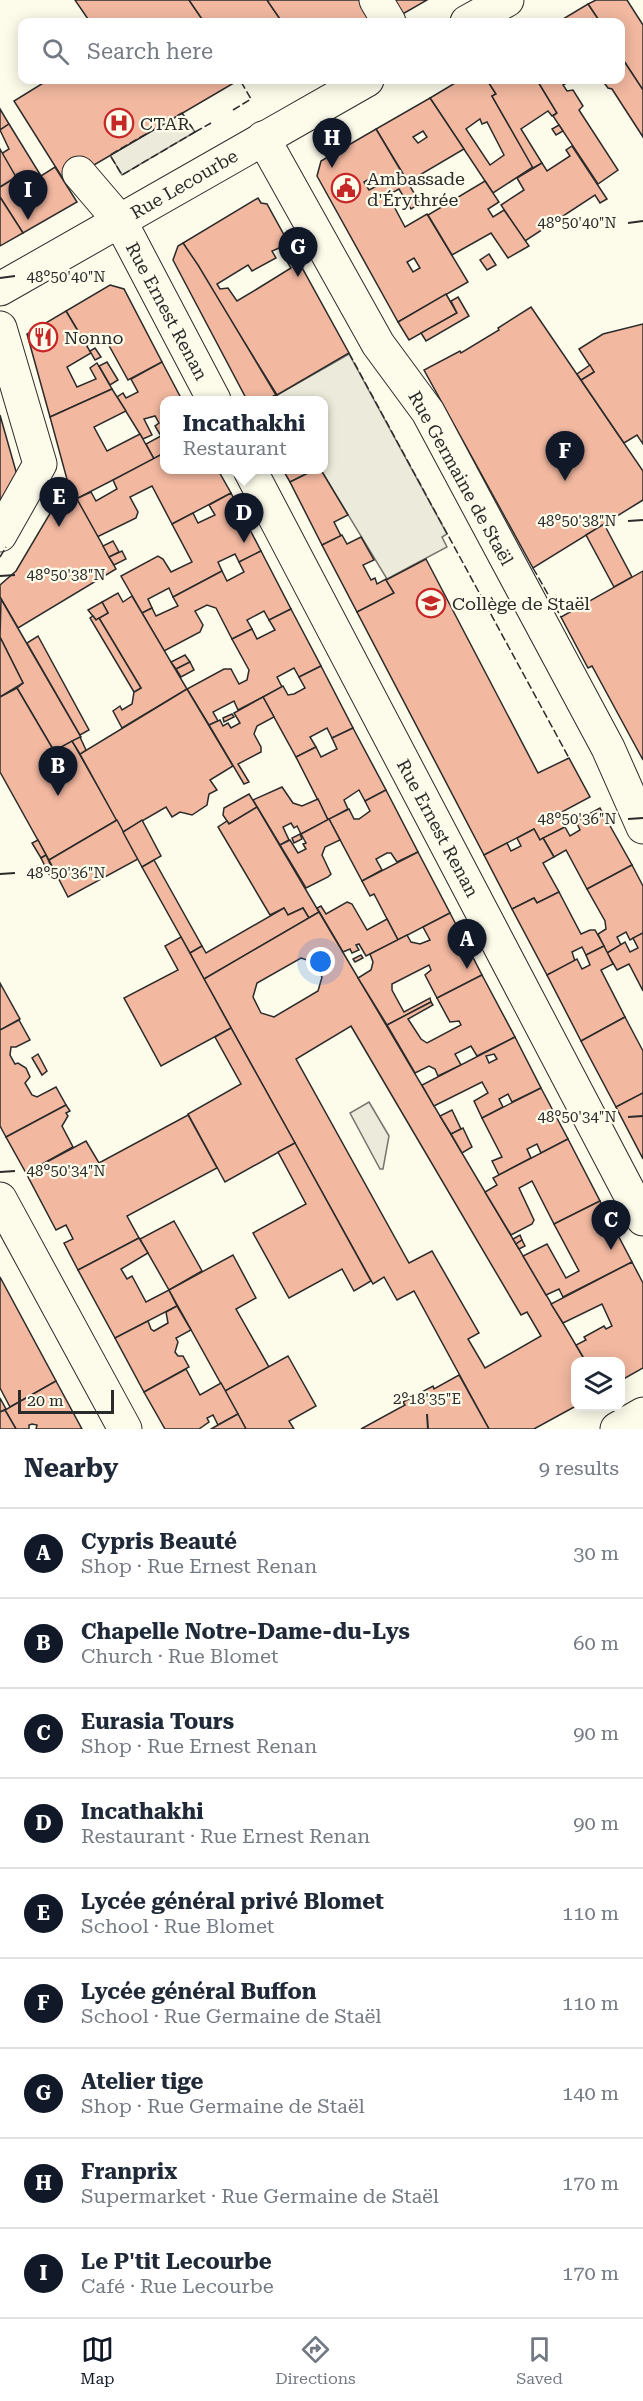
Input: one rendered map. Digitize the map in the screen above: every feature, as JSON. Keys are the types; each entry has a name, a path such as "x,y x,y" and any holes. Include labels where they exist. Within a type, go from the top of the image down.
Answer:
{"street":[{"path":"376,0 387,18"},
{"path":"474,18 507,0"},
{"name":"Rue Lecourbe","path":"0,289 360,84"},
{"name":"Rue Germaine de Staël","path":"263,138 378,344 428,412 608,748 643,826"},
{"name":"Rue Ernest Renan","path":"80,173 120,221 212,396"},
{"path":"0,328 40,464 0,535"},
{"name":"Rue Ernest Renan","path":"252,474 643,1219"},
{"path":"0,1199 125,1429"},
{"path":"617,1429 643,1414"}],"shaded area":[{"path":"182,113 195,132 122,175 110,155"},
{"path":"349,354 447,534 442,537 447,547 387,579 323,474 328,474 328,396 277,395"},
{"path":"369,1102 389,1136 383,1169 380,1169 350,1113"}],"building":[{"path":"75,0 189,0 201,18 87,18"},
{"path":"189,0 267,0 279,18 201,18"},
{"path":"267,0 359,0 370,18 279,18"},
{"path":"392,0 427,0 401,15"},
{"path":"596,0 627,0 643,25 643,90 625,63 625,18 597,18 588,4"},
{"path":"588,4 597,18 565,18"},
{"path":"625,63 643,90 643,137 612,89 605,84 625,84"},
{"path":"42,84 232,84 65,182 14,101"},
{"path":"453,84 490,84 496,94 492,96 533,167 493,193 430,98","holes":["480,119 482,124 487,122 504,155 490,165 466,129"]},
{"path":"490,84 539,84 557,113 552,116 548,111 521,129 542,163 533,168 492,96 496,94"},
{"path":"539,84 565,84 563,85 567,91 573,90 583,106 579,110 618,170 598,184 553,116 557,113"},
{"path":"430,98 464,149 408,182 376,129","holes":["423,131 427,137 418,143 413,137"]},
{"path":"0,109 9,124 0,130"},
{"path":"9,124 41,176 55,167 77,202 23,233 0,197 0,187 16,177 1,154 9,149 0,130"},
{"path":"559,125 563,131 556,135 552,129"},
{"path":"376,129 420,203 411,209 399,189 388,195 405,227 427,214 468,282 398,322 317,176 321,161","holes":["372,177 377,186 369,190 364,182","414,258 420,268 413,272 407,262"]},
{"path":"572,146 607,199 600,203 595,195 525,241 501,205 524,190 517,178 542,163 547,171 570,156 566,150"},
{"path":"0,149 16,177 0,187"},
{"path":"485,181 499,202 488,209 493,217 504,210 529,246 508,258 491,233 452,255 428,215"},
{"path":"0,197 23,233 0,246"},
{"path":"258,198 261,203 267,204 349,353 277,395 183,243","holes":["279,248 291,268 237,301 228,288 220,289 217,284 248,265 252,271 276,258 272,251"]},
{"path":"183,243 198,265 276,395 245,396 173,260 178,246"},
{"path":"489,254 496,265 487,270 480,260"},
{"path":"110,285 124,289 162,362 128,380 107,342 100,338 87,346 66,311"},
{"path":"446,294 457,313 409,340 398,322"},
{"path":"458,297 469,316 426,341 421,333 457,313 451,301"},
{"path":"531,307 643,471 643,500 533,568 424,370 460,351 461,353"},
{"path":"66,311 91,353 67,367 77,387 96,379 90,368 97,363 112,389 50,417 27,334"},
{"path":"643,324 643,444 637,435 624,443 581,380 594,372 579,349 603,334"},
{"path":"95,348 101,357 95,360 90,351"},
{"path":"107,362 118,380 110,385 99,366"},
{"path":"162,362 180,396 160,396 160,434 155,426 159,423 155,416 144,419 152,435 143,439 117,397 123,393 126,398 138,392 131,379"},
{"path":"590,365 594,372 581,380 577,374"},
{"path":"112,389 126,411 94,427 107,451 140,434 154,459 76,499 68,483 50,417"},
{"path":"0,415 17,475 0,503"},
{"path":"160,437 160,455 154,459 146,444"},
{"path":"160,455 160,474 220,474 231,493 172,524 152,486 130,497 138,512 136,518 97,537 76,499 91,492 96,501 117,489 113,480"},
{"path":"285,474 306,474 290,482"},
{"path":"306,474 323,474 348,515 334,522 341,536 322,545 290,482"},
{"path":"68,483 116,569 18,628 0,597 0,585 16,571"},
{"path":"231,493 261,551 239,562 235,554 218,562 222,571 173,597 169,588 148,599 152,608 142,613 121,576 158,556 163,559 171,572 192,562 172,524 193,513 198,523 215,515 209,505"},
{"path":"604,524 632,577 614,587 586,535"},
{"path":"342,535 347,544 361,537 374,560 363,565 371,580 375,578 377,584 386,579 394,593 357,612 322,545"},
{"path":"113,541 119,552 109,557 103,546"},
{"path":"122,551 126,559 114,565 109,557"},
{"path":"261,551 291,609 269,620 264,611 247,620 252,629 232,639 216,608 207,605 195,611 203,625 200,632 164,651 142,613 152,608 156,616 178,606 173,597 222,571 227,581 244,572 239,562"},
{"path":"426,559 538,773 569,758 590,797 558,814 565,827 540,840 534,829 484,855 357,612 394,593 386,580"},
{"path":"643,571 643,760 592,666 588,668 561,617"},
{"path":"118,593 123,602 132,596 187,689 122,728 113,711 120,706 122,710 132,704 134,692 141,688 99,618 108,613 102,602"},
{"path":"1,599 81,737 54,751 17,688 23,683 0,637"},
{"path":"102,602 108,613 96,620 88,610"},
{"path":"291,609 321,666 299,677 294,668 277,677 282,687 238,710 234,701 213,712 218,721 209,725 187,689 224,669 231,669 239,684 247,680 249,670 232,639 252,629 257,639 275,630 269,620"},
{"path":"93,616 96,620 99,618 141,688 134,692 90,618"},
{"path":"38,636 89,730 80,735 27,643"},
{"path":"0,637 23,683 0,697"},
{"path":"185,655 190,662 176,669 171,662"},
{"path":"190,662 194,670 181,677 176,669"},
{"path":"321,666 353,728 332,738 327,728 310,737 316,747 296,757 263,697 283,686 288,695 294,694 305,688 299,677"},
{"path":"17,688 54,751 72,741 117,820 49,860 0,772 0,697"},
{"path":"187,689 233,766 210,780 217,790 209,794 207,805 192,815 180,812 172,817 166,807 123,832 80,754"},
{"path":"263,697 274,717 257,726 254,734 261,747 261,752 238,764 249,782 244,784 209,725 220,720 223,726 228,723 231,728 240,723 234,713"},
{"path":"232,714 234,717 224,722 223,718"},
{"path":"353,728 386,790 365,801 359,790 344,800 348,809 328,820 296,757 316,747 321,757 337,749 332,738"},
{"path":"80,737 86,750 80,754 72,741"},
{"path":"282,787 293,803 302,806 318,799 328,820 301,834 297,826 294,828 291,823 283,827 289,840 280,845 253,800"},
{"path":"386,790 418,852 397,862 391,853 387,853 376,859 382,870 362,881 329,819 349,809 354,819 359,819 370,811 365,801"},
{"path":"249,794 257,807 229,824 223,815 224,808"},
{"path":"257,807 319,912 309,918 303,908 288,915 284,908 270,915 218,827 227,821 229,824"},
{"path":"600,808 632,865 587,889 566,850 554,857 543,838 565,827 570,836 580,830 576,821"},
{"path":"329,819 340,840 325,847 322,855 331,874 306,888 280,845 290,840 298,853 306,849 303,844 306,843 301,834"},
{"path":"117,820 138,859 68,897 49,860"},
{"path":"142,820 161,856 142,867 123,832"},
{"path":"534,829 540,840 543,838 554,857 543,863 559,892 537,903 534,898 512,909 484,855 507,843 511,851 521,846 517,838"},
{"path":"300,834 302,839 294,843 292,838"},
{"path":"38,840 46,855 41,858 32,843"},
{"path":"418,852 450,913 398,940 374,894 370,896 362,881"},
{"path":"46,855 55,875 51,878 41,858"},
{"path":"154,860 202,946 190,953 142,867"},
{"path":"632,865 643,886 643,933 630,940 626,932 617,937 621,945 607,953 598,934 606,929 605,921 587,889"},
{"path":"559,892 581,934 595,930 604,946 586,955 582,947 572,952 575,961 547,975 512,909 534,898 537,903"},
{"path":"347,902 352,904 367,930 387,919 398,940 366,956 359,944 356,945 359,950 352,953 350,949 343,952 317,908 321,906 326,914"},
{"path":"284,908 288,915 303,908 309,918 204,979 190,953 202,946 206,953"},
{"path":"319,912 583,1357 571,1357 571,1409 534,1429 489,1429 414,1291 397,1300 384,1277 373,1284 204,979","holes":["301,958 313,962 322,977 318,991 274,1017 261,1013 253,997 257,983","351,1026 521,1315 527,1312 541,1336 485,1368 468,1339 479,1333 432,1251 409,1263 296,1059"]},
{"path":"450,913 482,975 437,998 425,975 431,970 429,965 392,984 392,990 404,1012 430,998 431,1002 387,1025 358,978 371,970 373,962 370,954 407,935 411,942 420,944 430,940 423,927"},
{"path":"643,933 643,991 629,964 617,970 607,953 625,942 630,952 638,948 633,938"},
{"path":"181,937 231,1028 161,1066 124,998 178,970 165,946"},
{"path":"604,946 613,964 601,970 625,1017 581,1041 547,975 577,959 582,969 590,965 586,955"},
{"path":"361,955 363,958 355,962 353,959"},
{"path":"482,975 515,1037 477,1056 471,1046 455,1054 461,1065 438,1076 435,1069 429,1066 415,1073 387,1025 431,1002 433,1005 408,1019 421,1039 427,1043 461,1025 459,1021 450,1022 437,998"},
{"path":"0,983 20,1019 0,1030"},
{"path":"625,1017 643,1051 643,1093 616,1107 581,1041"},
{"path":"19,1020 30,1040 11,1047 10,1055 15,1064 18,1063 26,1068 30,1077 25,1083 32,1095 37,1097 56,1087 66,1105 6,1137 0,1126 0,1030"},
{"path":"231,1028 295,1143 225,1182 188,1114 241,1084 215,1037"},
{"path":"515,1037 541,1088 512,1102 508,1094 499,1099 503,1107 482,1118 474,1101 488,1093 482,1082 434,1106 422,1085","holes":["494,1054 497,1059 489,1063 486,1056"]},
{"path":"38,1054 47,1071 42,1075 32,1058"},
{"path":"541,1088 568,1139 541,1153 537,1144 527,1149 531,1158 499,1175 492,1161 502,1157 482,1118"},
{"path":"643,1093 643,1159 616,1107"},
{"path":"66,1105 70,1111 66,1113 68,1116 62,1126 73,1147 26,1173 6,1137"},
{"path":"452,1110 461,1129 451,1134 440,1116"},
{"path":"188,1115 217,1168 127,1216 139,1238 78,1270 64,1243 73,1239 66,1225 56,1230 26,1173 86,1141 99,1163"},
{"path":"463,1128 472,1147 462,1153 451,1134"},
{"path":"568,1139 600,1201 554,1224 532,1181 519,1188 534,1220 532,1224 511,1235 485,1192 497,1185 493,1178"},
{"path":"295,1143 371,1281 354,1291 342,1269 289,1298 253,1233 306,1204 278,1152"},
{"path":"600,1201 632,1262 563,1297 559,1289 546,1295 523,1256 547,1244 566,1278 579,1271 554,1224"},
{"path":"174,1221 202,1271 169,1290 140,1239"},
{"path":"520,1235 522,1240 516,1244 513,1239"},
{"path":"139,1238 148,1253 121,1269 127,1279 132,1276 146,1302 169,1290 177,1306 115,1338 78,1270"},
{"path":"522,1240 525,1246 519,1249 516,1244"},
{"path":"233,1255 256,1298 236,1309 269,1367 225,1391 169,1290"},
{"path":"632,1262 643,1283 643,1368 625,1378 625,1357 583,1357 576,1345 586,1340 584,1337 604,1326 606,1329 612,1326 602,1304 563,1323 551,1304"},
{"path":"0,1277 56,1381 10,1407 0,1388"},
{"path":"177,1306 191,1330 176,1338 178,1342 175,1352 178,1356 183,1356 189,1367 144,1392 115,1338 148,1321 154,1331 168,1323 166,1312"},
{"path":"288,1356 316,1406 289,1421 294,1429 246,1429 225,1391"},
{"path":"186,1369 200,1395 221,1383 238,1414 218,1425 213,1415 207,1418 209,1422 199,1429 165,1429 144,1392"},
{"path":"459,1375 489,1429 361,1429 405,1405 403,1402"},
{"path":"56,1381 82,1429 36,1429 37,1425 32,1424 29,1425 29,1429 16,1429 5,1410"},
{"path":"0,1398 6,1409 0,1412"},
{"path":"5,1410 16,1429 0,1429 0,1412"},
{"path":"238,1414 246,1429 211,1429 218,1425"}],"fence":[{"path":"233,110 251,99 242,84"},
{"path":"182,113 195,132 122,175 110,155 182,113"},
{"path":"195,132 211,123"},
{"path":"349,353 569,758"},
{"path":"0,557 6,547"},
{"path":"533,568 561,617"}],"place":[{"name":"CTAR","path":"119,123"},
{"name":"Franprix","path":"332,168"},
{"name":"Ambassade d'Érythrée","path":"346,188"},
{"name":"Le P'tit Lecourbe","path":"28,220"},
{"name":"Atelier tige","path":"298,277"},
{"name":"Nonno","path":"43,337"},
{"name":"Lycée général Buffon","path":"565,481"},
{"name":"Lycée général privé Blomet","path":"59,527"},
{"name":"Incathakhi","path":"244,543"},
{"name":"Collège de Staël","path":"431,603"},
{"name":"Chapelle Notre-Dame-du-Lys","path":"58,796"},
{"name":"Cypris Beauté","path":"467,969"},
{"name":"Eurasia Tours","path":"611,1250"}]}
